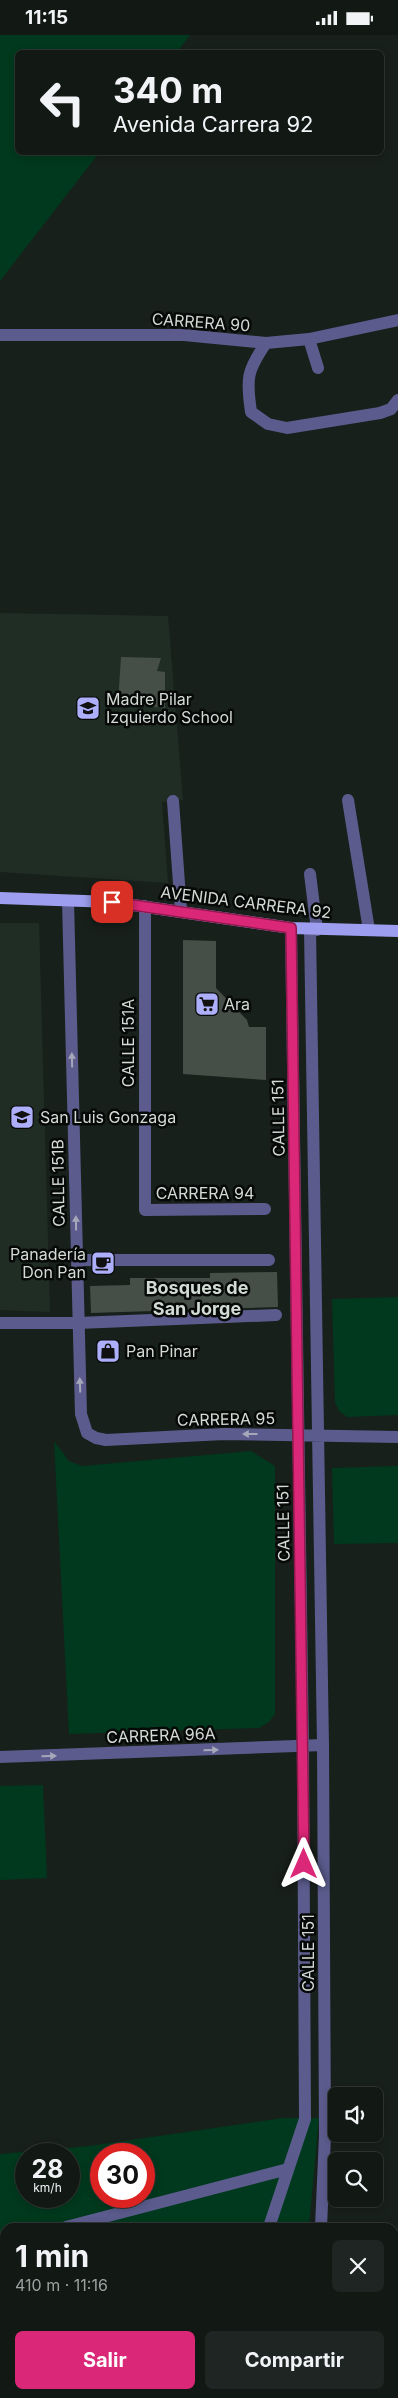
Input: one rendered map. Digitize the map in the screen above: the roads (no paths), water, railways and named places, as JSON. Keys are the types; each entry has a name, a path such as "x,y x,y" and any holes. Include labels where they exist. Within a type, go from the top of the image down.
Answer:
{"main road":[{"name":"AVENIDA CARRERA 92","path":"0,899 145,906 314,930 398,931"}],"street":[{"name":"CARRERA 90","path":"0,335 184,335 266,343 309,339 398,320"},
{"path":"309,339 318,368"},
{"path":"266,343 251,366 248,387 251,412 268,425 288,427 380,413 391,409 398,400"},
{"path":"348,800 369,930"},
{"path":"173,801 181,911"},
{"name":"CALLE 151","path":"310,874 314,930 318,1436 324,1745 325,2136 320,2223"},
{"name":"CALLE 151B","path":"68,901 80,1414 87,1433"},
{"name":"CALLE 151A","path":"145,906 145,1210"},
{"name":"CALLE 151","path":"270,2223 305,2119 303,1746 291,928"},
{"name":"CARRERA 94","path":"145,1210 265,1209"},
{"path":"77,1260 269,1260"},
{"path":"0,1323 78,1323 276,1315"},
{"name":"CARRERA 95","path":"87,1433 106,1440 224,1434 398,1437"},
{"name":"CARRERA 96A","path":"0,1757 324,1745"},
{"path":"81,2223 288,2169"}],"place":[{"name":"Madre Pilar Izquierdo School","path":"88,708"},
{"name":"Ara","path":"207,1004"},
{"name":"San Luis Gonzaga","path":"22,1117"},
{"name":"Panadería Don Pan","path":"103,1263"},
{"name":"Pan Pinar","path":"108,1351"}],"district":[{"name":"Bosques de San Jorge","path":"197,1298"}]}
